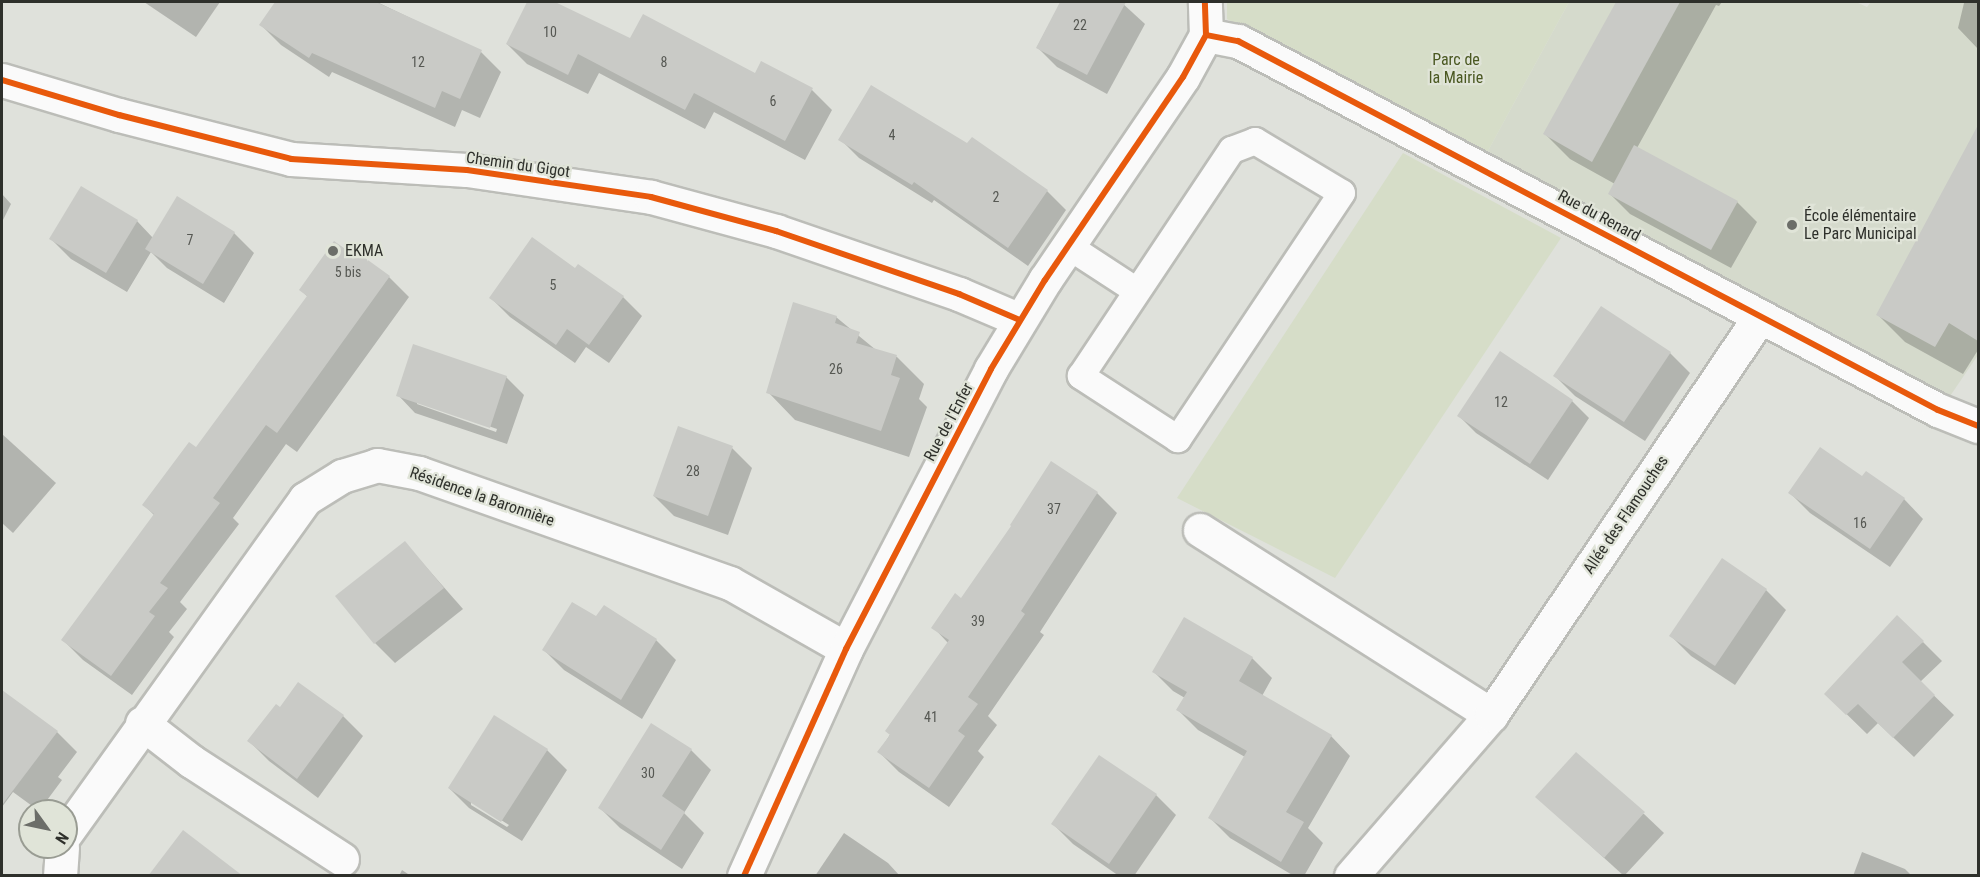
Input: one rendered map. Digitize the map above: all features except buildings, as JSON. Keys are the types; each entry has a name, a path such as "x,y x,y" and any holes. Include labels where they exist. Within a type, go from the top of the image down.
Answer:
{"street":[{"name":"Rue de l'Enfer","path":"744,876 846,649 991,369 1068,246 1184,76 1206,35 1205,2"},
{"name":"Rue du Renard","path":"1206,35 1238,41 1938,410 1978,426"},
{"name":"Chemin du Gigot","path":"2,80 119,115 291,159 467,170 651,197 776,231 959,294 1020,320"},
{"name":"Allée des Flamouches","path":"1351,876 1491,715 1761,316"},
{"name":"Résidence la Baronnière","path":"78,815 305,499 342,476 378,465 419,473 730,583 846,649"},
{"path":"1200,530 1491,715"},
{"path":"142,723 191,761 342,859"},
{"path":"60,876 61,859"}],"lane":[{"path":"1255,141 1342,193 1178,439 1081,376 1137,291 1232,150 1255,141"},
{"path":"1068,246 1137,291"}],"shaded area":[{"name":"École élémentaire Le Parc Municipal","path":"1569,2 1856,2 1867,7 1871,2 1978,2 1978,355 1946,402 1483,160"}],"green space":[{"name":"Parc de la Mairie","path":"1227,2 1569,2 1483,160 1227,19"},
{"path":"1403,153 1561,238 1335,578 1177,498"}],"cycle path":[{"path":"744,876 846,649 991,369 1045,280 1183,77 1206,35 1205,2"},
{"path":"1206,35 1238,41 1938,410 1978,426"},
{"path":"2,80 119,115 291,159 467,170 651,197 776,231 959,294 1020,320"}],"place":[{"name":"École élémentaire Le Parc Municipal","path":"1792,225"},
{"name":"EKMA","path":"333,251"}]}
